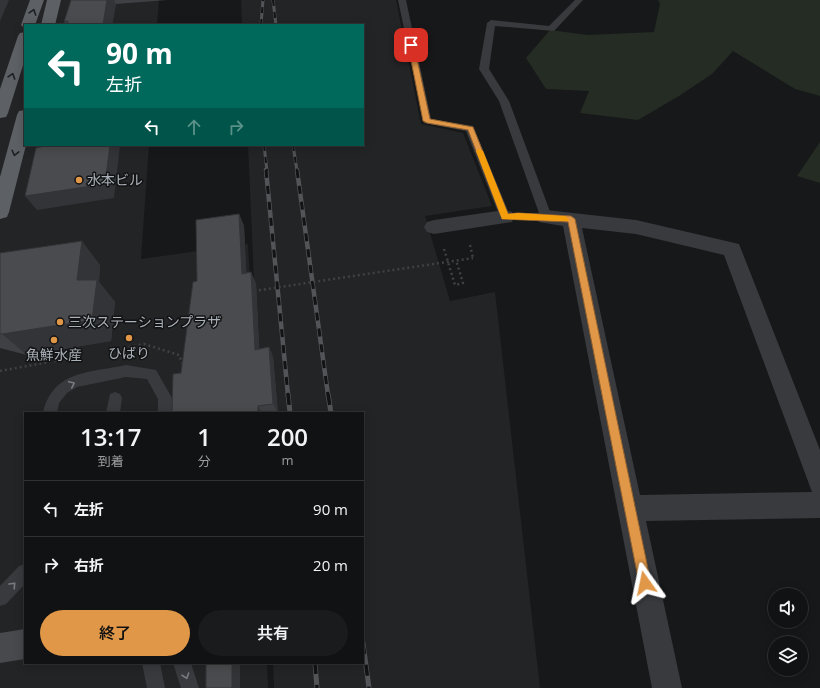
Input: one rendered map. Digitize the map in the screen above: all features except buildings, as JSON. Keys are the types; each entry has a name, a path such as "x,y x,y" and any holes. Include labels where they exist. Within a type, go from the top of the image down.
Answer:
{"highway":[{"path":"28,24 37,0"},
{"path":"48,24 54,0"},
{"path":"0,113 24,39"},
{"path":"0,212 24,119"}],"main road":[{"path":"0,648 24,644"}],"street":[{"path":"438,234 505,217"},
{"path":"546,218 571,219 636,227 732,249 820,483"},
{"path":"571,219 667,688"},
{"path":"630,508 820,505"}],"lane":[{"path":"402,0 427,121 470,128 505,217 518,216 546,218 504,101 484,69 491,23 551,29 579,0"},
{"path":"50,412 52,400 62,389 74,382 126,371 151,374 165,398 165,412"},
{"path":"113,412 115,398"},
{"path":"0,598 24,573"},
{"path":"151,664 156,688"},
{"path":"182,664 190,688"}],"path":[{"path":"438,234 455,285 463,283 456,260"},
{"path":"253,291 473,258"}],"shaded area":[{"path":"0,0 159,0 157,24 24,24 24,146 149,146 141,259 248,244 251,303 255,302 248,146 364,146 364,24 242,24 241,0 396,0 421,124 463,133 492,206 425,216 450,301 495,292 540,688 274,688 273,664 364,664 364,412 24,412 24,664 267,664 268,688 0,688"},
{"path":"658,0 820,0 820,96 795,89 733,51 712,74 679,96 638,120 580,113 589,91 546,89 526,58 550,30 588,35 654,32 660,4"},
{"path":"820,142 820,183 797,176"}],"railway":[{"path":"261,24 263,0"},
{"path":"273,0 276,24"},
{"path":"264,146 267,171"},
{"path":"293,146 297,171"},
{"path":"266,170 288,395"},
{"path":"297,170 328,395"},
{"path":"288,394 290,412"},
{"path":"328,394 331,412"},
{"path":"364,650 369,688"},
{"path":"315,664 317,688"}],"slow traffic":[{"path":"479,151 505,217 518,216 565,219"}],"place":[{"name":"水本ビル","path":"79,180"},
{"name":"三次ステーションプラザ","path":"60,322"},
{"name":"ひばり","path":"129,338"},
{"name":"魚鮮水産","path":"54,340"}],"route":[{"path":"411,45 427,121 470,128 505,217 518,216 571,219 645,583"}]}
